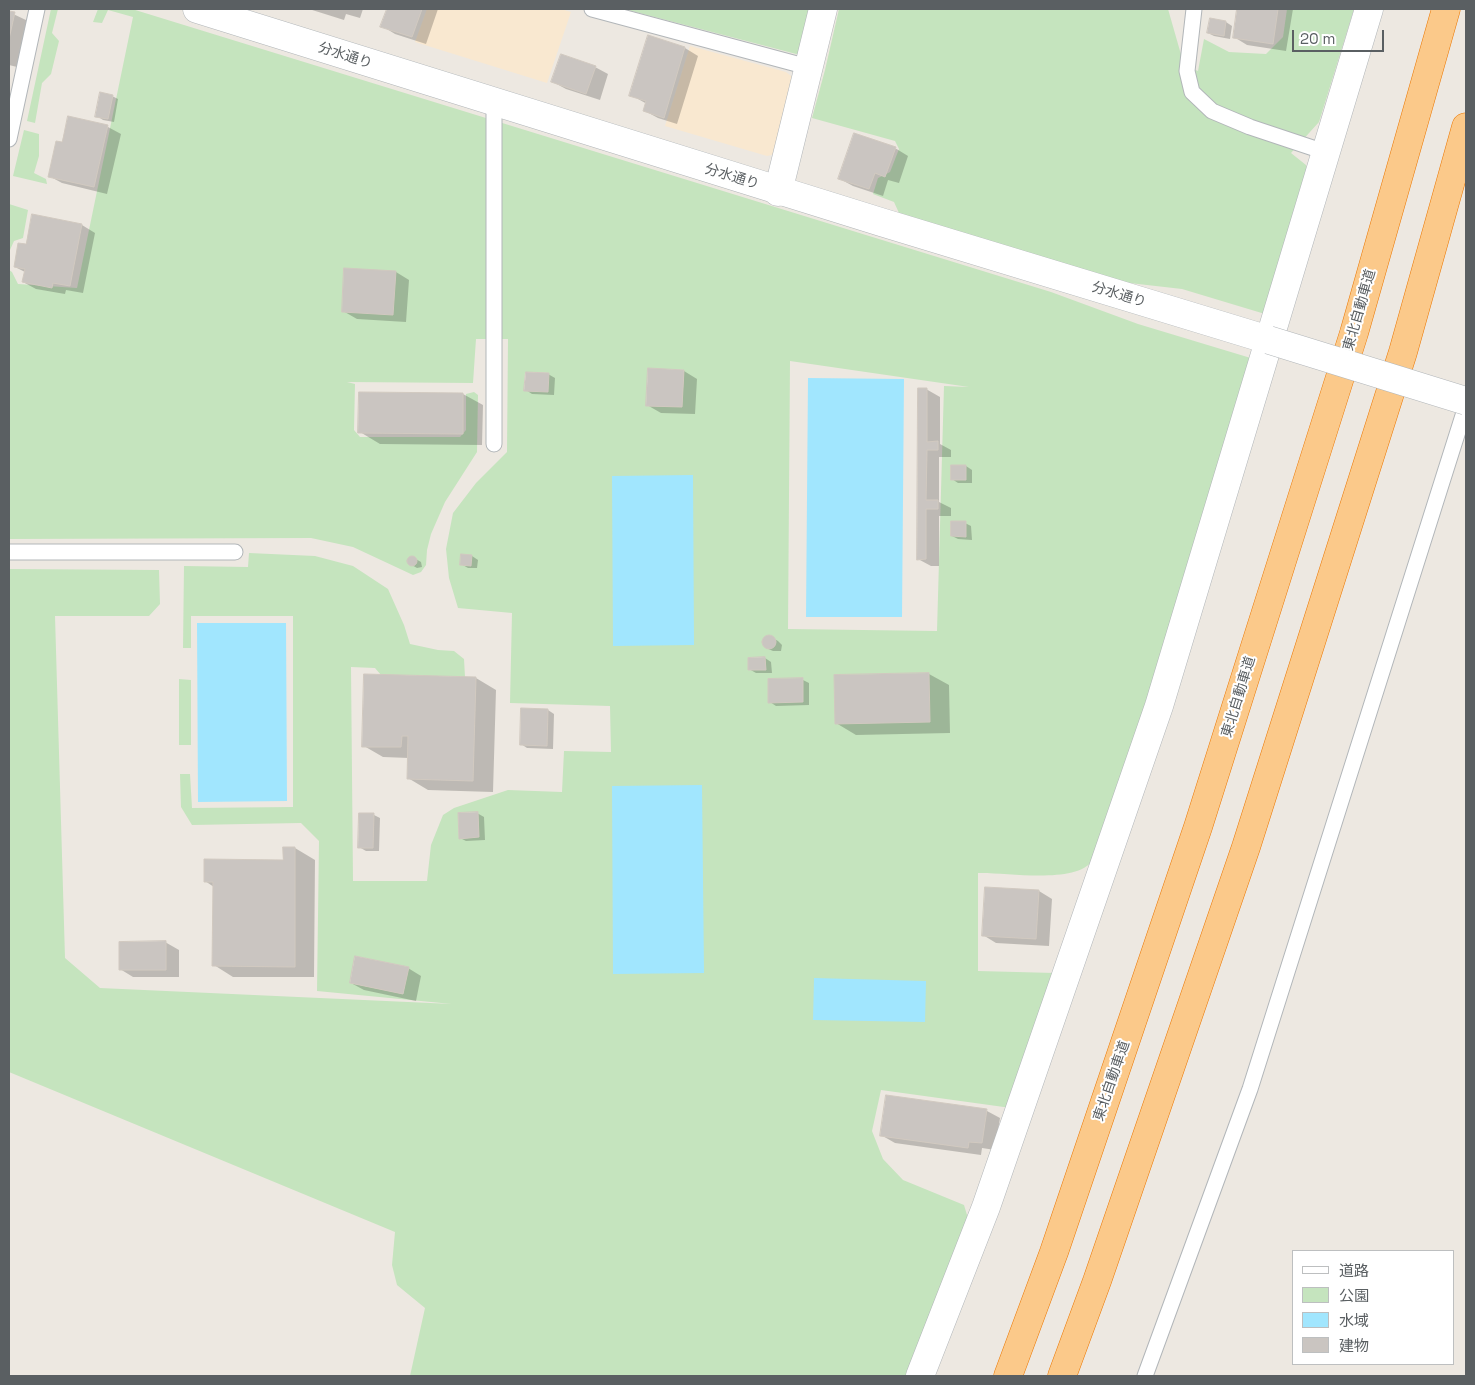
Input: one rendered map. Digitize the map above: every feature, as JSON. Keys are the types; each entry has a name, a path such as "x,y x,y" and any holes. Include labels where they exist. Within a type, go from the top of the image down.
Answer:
{"highway":[{"name":"東北自動車道","path":"1008,1376 1054,1252 1198,827 1354,334 1446,9"},
{"path":"1062,1376 1097,1281 1246,847 1403,352 1466,127"}],"street":[{"name":"分水通り","path":"197,9 778,192 1466,401"},
{"path":"778,192 823,9"},
{"path":"920,1376 986,1207 1159,706 1368,9"}],"lane":[{"path":"9,139 37,9"},
{"path":"592,9 808,67"},
{"path":"1194,9 1187,71 1192,92 1212,110 1227,117 1250,127 1325,152"},
{"path":"494,104 494,444"},
{"path":"1145,1376 1250,1089 1466,406"},
{"path":"9,552 236,552"}],"green space":[{"path":"51,9 58,9 52,33 59,41 51,74 42,83 35,123 27,121"},
{"path":"98,9 132,9 1051,292 1138,324 1254,359 1105,831 1095,857 1084,868 1057,875 978,873 978,971 1055,973 1011,1108 881,1090 872,1131 883,1159 903,1180 964,1205 970,1225 911,1376 410,1376 425,1308 397,1285 392,1265 395,1232 9,1072 9,569 159,570 160,604 149,616 55,616 65,958 100,988 452,1004 317,991 319,841 301,823 192,825 181,807 180,774 190,774 192,808 293,807 293,616 191,616 191,648 183,648 184,566 248,567 249,553 315,556 353,566 388,589 410,644 438,650 454,651 464,659 465,677 381,675 375,668 351,667 353,881 427,881 431,845 443,815 454,808 508,790 562,792 564,751 611,752 610,706 510,703 512,613 458,608 449,578 446,549 453,513 476,483 507,452 508,339 476,339 473,383 347,382 355,384 354,430 360,437 460,437 466,430 466,394 474,392 478,395 477,452 445,502 431,534 426,565 421,572 413,575 353,547 311,538 9,539 9,270 18,284 77,288 133,17 108,10 102,23 93,22","holes":["790,361 969,387 944,386 937,631 788,629","648,369 684,370 682,407 646,406","525,372 549,373 524,391","951,465 966,465 966,480 951,480","765,657 766,669 748,670 748,658","478,812 479,837 459,838 458,813","355,956 408,967 403,994 350,983"]},
{"path":"624,9 811,9 800,55"},
{"path":"839,9 1168,9 1184,65 1198,71 1204,39 1229,52 1266,54 1283,37 1287,9 1354,9 1319,122 1291,153 1306,165 1308,178 1265,314 1182,289 1112,281 899,213 894,202 873,194 878,178 890,172 899,149 895,141 812,118"},
{"path":"24,130 39,134 39,156 34,173 46,179 47,184 13,176"},
{"path":"9,204 28,210 23,238 14,241 10,250 9,248"},
{"path":"179,679 191,680 191,745 179,745"}],"sand":[{"path":"427,9 561,9 571,12 547,83 415,42"},
{"path":"690,46 786,72 795,79 776,154 767,156 665,126"}],"water":[{"path":"808,378 904,379 902,617 806,617"},
{"path":"693,475 694,645 613,646 612,476"},
{"path":"197,623 286,623 287,801 198,802"},
{"path":"702,785 704,973 613,974 612,786"},
{"path":"814,978 926,981 925,1022 813,1020"}],"building":[{"path":"387,9 422,9 412,37 380,27"},
{"path":"1237,9 1278,9 1273,44 1233,38"},
{"path":"9,11 15,12 9,39"},
{"path":"1210,18 1226,21 1224,36 1207,33"},
{"path":"648,35 685,47 664,118 643,111 646,101 629,96"},
{"path":"561,54 596,66 586,94 551,82"},
{"path":"100,92 113,95 108,119 95,117"},
{"path":"68,116 108,125 94,187 48,177 56,141 62,142"},
{"path":"854,133 896,147 885,177 875,173 869,189 838,179"},
{"path":"32,214 82,224 70,286 53,283 52,288 22,282 25,269 14,267 18,243 26,244"},
{"path":"344,268 396,271 393,315 342,312"},
{"path":"648,368 684,370 682,407 646,406"},
{"path":"526,372 549,373 548,392 524,391"},
{"path":"918,388 927,388 927,442 938,441 938,450 927,450 926,500 938,500 938,509 926,509 926,559 917,560"},
{"path":"359,392 463,393 463,434 358,433"},
{"path":"951,465 966,465 966,480 951,480"},
{"path":"951,521 966,521 966,537 951,536"},
{"path":"461,554 472,555 471,566 460,565"},
{"path":"412,556 417,561 412,566 407,561"},
{"path":"769,635 774,637 776,642 774,647 769,649 764,647 762,642 764,637"},
{"path":"765,657 766,670 748,670 748,658"},
{"path":"929,673 930,722 835,724 834,675"},
{"path":"364,674 476,677 473,781 407,779 408,736 402,736 401,747 362,747"},
{"path":"803,678 803,702 768,703 768,679"},
{"path":"521,708 548,709 547,746 520,745"},
{"path":"478,812 479,837 459,839 458,813"},
{"path":"359,813 374,813 373,848 358,848"},
{"path":"283,847 295,847 295,967 212,966 213,882 204,882 204,859 283,860"},
{"path":"985,887 1039,890 1036,939 982,936"},
{"path":"166,941 166,970 119,970 119,942"},
{"path":"355,956 409,967 403,994 350,983"},
{"path":"886,1095 987,1109 982,1143 969,1142 968,1148 880,1136"}]}
